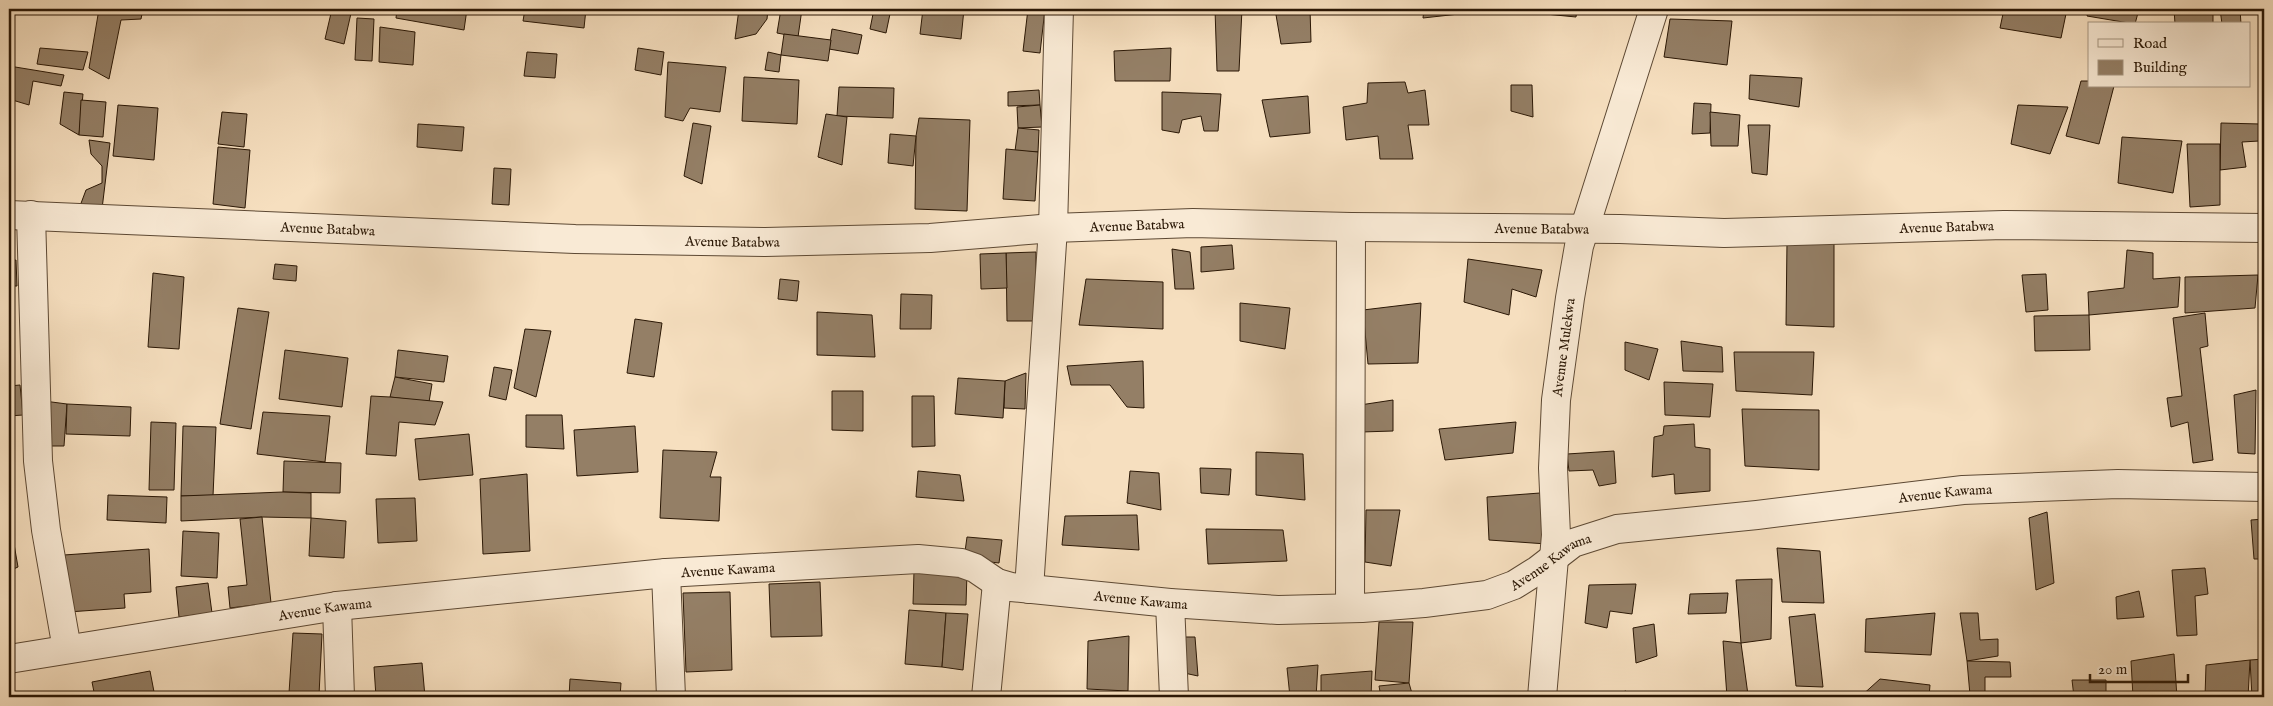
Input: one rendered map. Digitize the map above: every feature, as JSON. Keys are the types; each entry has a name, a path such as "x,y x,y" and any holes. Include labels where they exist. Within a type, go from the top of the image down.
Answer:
{"street":[{"path":"1028,589 1053,228 1060,9"},
{"name":"Avenue Mulekwa","path":"1542,697 1556,519 1553,468 1556,400 1570,298 1584,229 1654,9"},
{"path":"20,215 38,461 46,530 67,649"},
{"name":"Avenue Batabwa","path":"20,215 575,239 765,242 930,238 1053,228 1193,223 1724,233 2004,226 2264,228"},
{"path":"1350,608 1351,227"},
{"name":"Avenue Kawama","path":"9,659 337,606 666,573 918,559 960,563 975,568 997,582 1028,589 1170,603 1278,610 1350,608 1447,601 1487,595 1514,585 1538,570 1573,543 1617,529 1757,516 1963,490 2118,484 2264,487"},
{"path":"666,573 671,697"},
{"path":"986,697 997,582"},
{"path":"1170,603 1174,697"},
{"path":"337,606 340,697"}],"building":[{"path":"99,9 143,9 141,19 121,20 109,79 89,68"},
{"path":"332,9 352,9 344,44 325,39"},
{"path":"397,9 467,9 464,30 396,18"},
{"path":"525,9 586,9 584,28 523,21"},
{"path":"629,9 670,9 670,13"},
{"path":"739,9 768,9 767,19 756,34 735,39"},
{"path":"781,9 802,9 798,37 777,33"},
{"path":"874,9 891,9 886,33 870,29"},
{"path":"923,9 964,9 961,39 920,34"},
{"path":"1028,9 1045,9 1040,53 1023,51"},
{"path":"1215,9 1242,9 1239,71 1217,71"},
{"path":"1275,9 1310,9 1311,42 1281,44"},
{"path":"1424,9 1459,9 1459,14 1423,18"},
{"path":"1525,9 1577,9 1576,17 1525,12"},
{"path":"1739,9 1773,9 1772,14 1738,13"},
{"path":"2004,9 2067,9 2061,38 2000,28"},
{"path":"2089,9 2139,9 2136,22 2123,22 2087,16"},
{"path":"2174,9 2213,9 2213,22 2175,22"},
{"path":"2220,9 2240,9 2241,22 2222,22"},
{"path":"357,18 374,19 372,61 355,60"},
{"path":"1670,19 1732,21 1727,65 1664,57"},
{"path":"380,27 415,32 413,65 379,62"},
{"path":"832,29 862,35 858,54 829,49"},
{"path":"784,34 831,40 828,61 781,55"},
{"path":"40,48 88,52 83,70 37,64"},
{"path":"638,48 664,52 661,75 635,70"},
{"path":"1171,48 1170,81 1115,81 1114,51"},
{"path":"527,52 557,54 555,78 524,76"},
{"path":"768,52 781,55 779,72 765,70"},
{"path":"668,62 726,67 720,112 690,108 683,121 665,117"},
{"path":"9,66 64,75 61,86 33,81 29,105 9,99"},
{"path":"1750,75 1802,78 1799,107 1749,99"},
{"path":"744,77 799,80 797,124 742,121"},
{"path":"2081,81 2088,81 2088,88 2113,88 2099,144 2066,136"},
{"path":"1405,82 1408,93 1425,90 1429,125 1408,125 1413,159 1380,159 1378,136 1346,140 1343,107 1367,103 1368,83"},
{"path":"1511,85 1532,85 1533,117 1511,111"},
{"path":"839,87 894,88 893,118 837,116"},
{"path":"1039,90 1040,105 1008,106 1008,92"},
{"path":"64,92 83,94 79,135 60,124"},
{"path":"1162,92 1221,94 1218,131 1204,131 1201,116 1182,120 1179,133 1162,130"},
{"path":"1308,96 1310,133 1270,137 1262,100"},
{"path":"81,100 106,102 103,137 79,135"},
{"path":"1694,103 1711,104 1710,133 1692,134"},
{"path":"118,105 158,108 154,160 113,156"},
{"path":"1040,105 1042,127 1018,128 1017,107"},
{"path":"2018,105 2068,107 2050,154 2011,144"},
{"path":"222,112 247,114 244,147 218,144"},
{"path":"1710,112 1740,115 1738,146 1711,146"},
{"path":"826,114 847,117 842,165 818,157"},
{"path":"919,118 970,120 967,211 915,209 916,136"},
{"path":"693,123 711,126 702,184 684,176"},
{"path":"2221,123 2260,124 2259,141 2242,142 2246,167 2220,170"},
{"path":"418,124 464,127 462,151 417,147"},
{"path":"1748,125 1770,125 1767,175 1752,173"},
{"path":"1018,128 1039,130 1038,152 1015,151"},
{"path":"890,134 916,136 913,166 888,163"},
{"path":"2122,137 2182,141 2173,193 2118,183"},
{"path":"89,140 110,143 102,209 80,206 86,190 102,183 102,166 91,154"},
{"path":"2187,144 2220,144 2220,205 2190,207"},
{"path":"218,147 250,150 245,208 213,204"},
{"path":"1006,149 1038,152 1035,201 1003,199"},
{"path":"494,168 511,169 509,205 492,204"},
{"path":"1834,240 1834,327 1786,325 1787,242"},
{"path":"1232,245 1234,269 1201,272 1201,247"},
{"path":"1172,249 1190,252 1194,289 1175,289"},
{"path":"2127,250 2153,253 2153,279 2180,277 2178,307 2089,315 2088,292 2124,288"},
{"path":"1036,252 1036,321 1007,321 1006,253"},
{"path":"1006,253 1007,288 981,289 980,254"},
{"path":"1468,259 1542,270 1536,297 1512,289 1509,315 1464,302"},
{"path":"16,260 17,286 9,286 9,261"},
{"path":"275,264 297,266 296,281 273,279"},
{"path":"153,273 184,277 179,349 148,347"},
{"path":"2046,274 2048,310 2026,312 2022,275"},
{"path":"2258,275 2255,308 2185,313 2185,277"},
{"path":"780,279 799,281 797,301 778,299"},
{"path":"1086,279 1163,282 1163,329 1079,325"},
{"path":"901,294 932,295 931,329 900,329"},
{"path":"1240,303 1290,308 1285,349 1240,341"},
{"path":"1421,303 1418,363 1368,364 1363,310"},
{"path":"238,308 269,312 251,429 220,424"},
{"path":"817,312 872,315 875,357 817,355"},
{"path":"2205,313 2208,346 2200,348 2213,460 2193,463 2188,422 2171,427 2167,398 2182,396 2173,318"},
{"path":"2089,315 2090,350 2035,351 2034,316"},
{"path":"635,319 662,323 654,377 627,373"},
{"path":"525,329 551,331 536,397 514,388"},
{"path":"1681,341 1722,347 1723,372 1683,371"},
{"path":"1625,342 1658,349 1649,380 1625,370"},
{"path":"285,350 348,358 342,407 279,399"},
{"path":"398,350 448,356 444,382 395,377"},
{"path":"1734,352 1814,352 1812,395 1736,391"},
{"path":"1143,361 1144,408 1127,407 1110,385 1071,385 1067,366"},
{"path":"494,367 512,370 506,400 489,396"},
{"path":"1026,373 1025,409 1004,408 1005,381"},
{"path":"395,377 432,384 429,402 390,397"},
{"path":"958,378 1005,381 1003,418 955,414"},
{"path":"1664,382 1713,384 1710,417 1665,415"},
{"path":"20,385 23,415 9,416 9,386"},
{"path":"2256,390 2255,454 2238,453 2234,395"},
{"path":"832,391 863,391 863,431 832,430"},
{"path":"371,396 443,402 435,425 399,422 396,456 366,454"},
{"path":"912,396 934,396 935,446 912,447"},
{"path":"1393,400 1393,431 1361,432 1360,405"},
{"path":"44,401 67,404 64,446 43,446"},
{"path":"67,404 131,407 130,436 66,434"},
{"path":"1742,409 1819,410 1819,470 1745,466"},
{"path":"263,412 330,416 325,462 257,454"},
{"path":"526,415 562,415 564,449 526,447"},
{"path":"151,422 176,423 174,490 149,490"},
{"path":"1516,422 1513,453 1445,460 1439,429"},
{"path":"1694,424 1695,447 1710,449 1710,491 1675,494 1674,474 1652,477 1654,437 1663,435 1664,426"},
{"path":"183,426 216,427 213,496 181,496"},
{"path":"635,426 638,472 577,476 574,430"},
{"path":"469,434 473,475 419,480 415,439"},
{"path":"663,450 717,452 710,477 721,477 719,521 660,518"},
{"path":"1614,451 1616,483 1599,486 1593,470 1569,471 1567,454"},
{"path":"1256,452 1303,454 1305,500 1256,495"},
{"path":"284,461 341,463 340,493 283,492"},
{"path":"1200,468 1231,469 1229,495 1201,493"},
{"path":"918,471 960,475 964,501 916,497"},
{"path":"1130,471 1159,473 1161,510 1127,503"},
{"path":"527,474 530,551 483,554 480,479"},
{"path":"283,492 311,493 311,518 262,517 181,521 181,496"},
{"path":"1540,493 1547,544 1489,540 1487,497"},
{"path":"108,495 167,497 166,523 107,520"},
{"path":"415,498 417,541 378,543 376,499"},
{"path":"1366,510 1400,510 1391,566 1365,562"},
{"path":"2047,512 2054,583 2036,590 2029,518"},
{"path":"1137,515 1139,550 1062,545 1065,516"},
{"path":"262,517 271,603 230,608 228,587 247,585 240,519"},
{"path":"311,518 346,521 344,558 309,556"},
{"path":"2264,519 2264,559 2254,559 2251,520"},
{"path":"1206,529 1283,530 1287,561 1208,564"},
{"path":"183,531 219,533 217,578 181,576"},
{"path":"967,537 1002,540 999,563 964,559"},
{"path":"14,544 18,567 9,571 9,545"},
{"path":"1777,548 1820,551 1824,603 1782,602"},
{"path":"149,549 151,592 124,594 125,608 68,612 64,555"},
{"path":"2205,568 2208,594 2195,596 2197,635 2177,636 2172,570"},
{"path":"914,571 967,572 966,605 913,604"},
{"path":"1772,579 1771,639 1741,643 1736,580"},
{"path":"820,582 822,636 771,637 769,584"},
{"path":"208,583 212,613 179,617 176,587"},
{"path":"1636,584 1632,614 1610,611 1607,628 1585,623 1589,585"},
{"path":"2139,591 2144,617 2117,619 2116,597"},
{"path":"730,592 732,670 686,672 683,593"},
{"path":"1728,593 1726,613 1688,614 1690,594"},
{"path":"909,610 946,613 942,667 905,664"},
{"path":"946,613 968,614 963,670 942,667"},
{"path":"1935,613 1931,655 1865,652 1866,619"},
{"path":"1960,613 1978,613 1980,640 1998,639 1998,656 1967,661"},
{"path":"1815,614 1823,687 1796,686 1789,617"},
{"path":"1379,622 1413,622 1409,683 1375,680"},
{"path":"1654,624 1657,656 1636,663 1633,628"},
{"path":"293,633 322,634 319,695 289,693"},
{"path":"1129,636 1128,691 1087,689 1088,641"},
{"path":"1175,637 1195,637 1198,676 1175,671"},
{"path":"1723,641 1741,643 1748,695 1727,697"},
{"path":"2174,654 2177,697 2133,697 2131,661"},
{"path":"2264,659 2264,697 2252,697 2250,660"},
{"path":"2250,660 2248,697 2205,697 2206,665"},
{"path":"1967,661 2010,662 2011,677 1985,677 1985,695 1970,695"},
{"path":"422,663 425,697 376,697 374,667"},
{"path":"1318,665 1316,697 1290,697 1287,668"},
{"path":"150,671 155,697 95,697 92,682"},
{"path":"1372,671 1371,697 1321,697 1321,675"},
{"path":"570,679 621,683 620,697 569,697"},
{"path":"1880,679 1930,685 1929,697 1860,697"},
{"path":"2072,680 2106,680 2106,697 2074,697"},
{"path":"1409,683 1413,697 1381,697 1379,686"},
{"path":"1626,691 1626,697 1603,697"},
{"path":"2051,695 2051,697 2019,697"}]}
